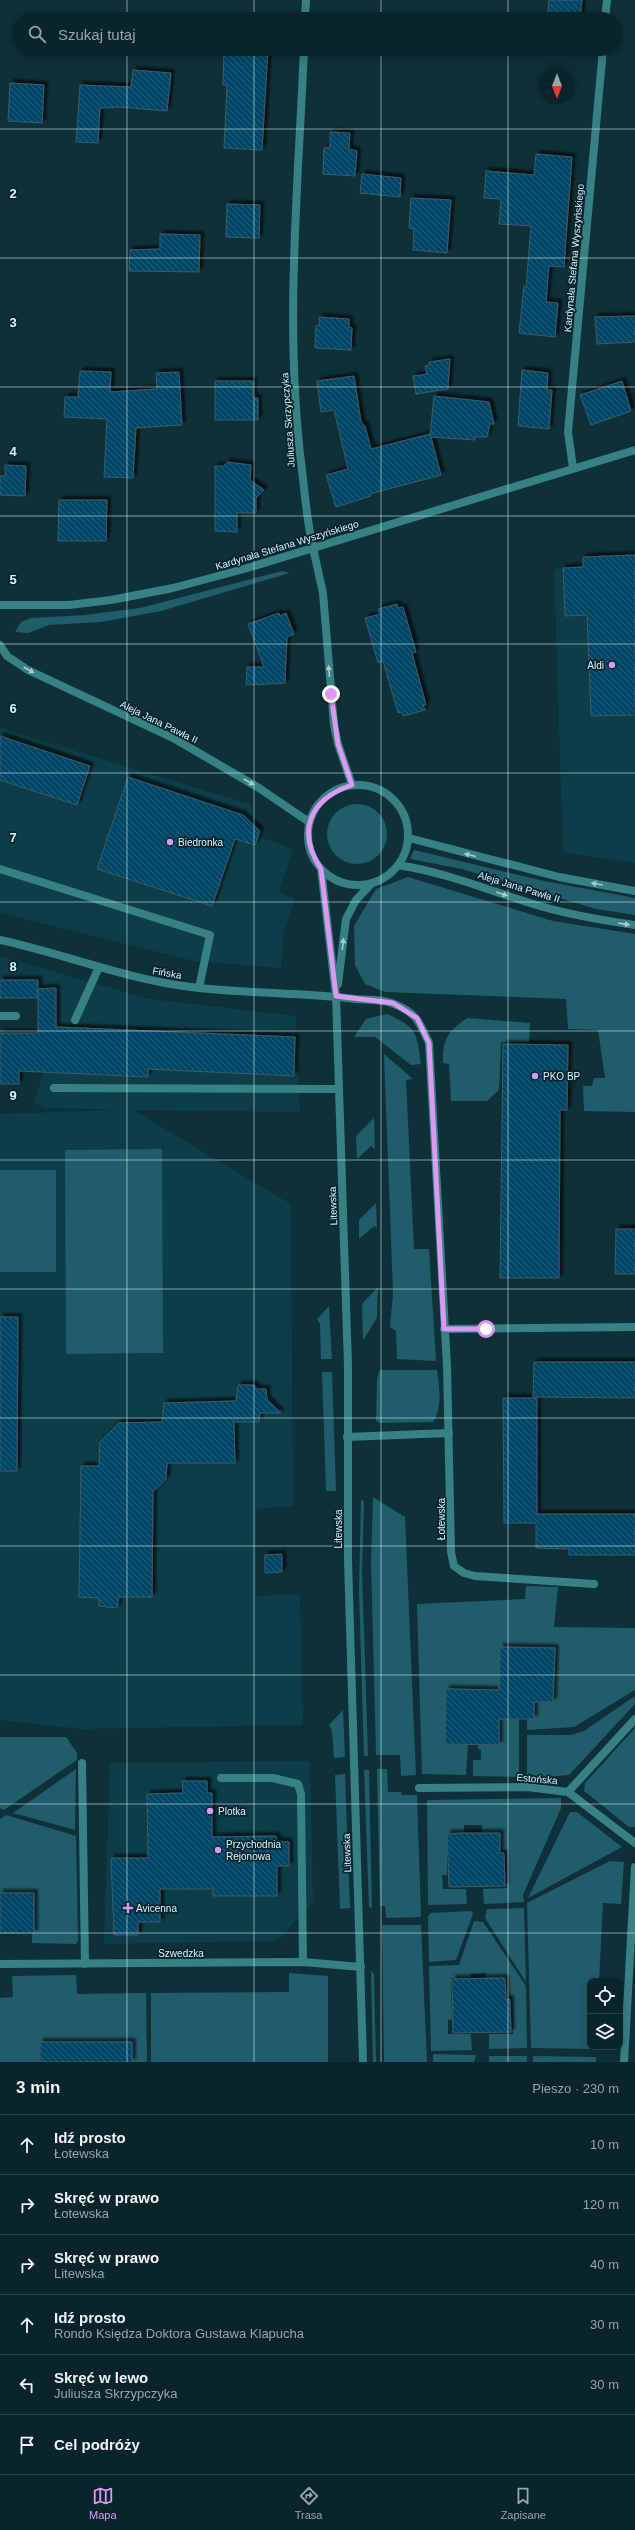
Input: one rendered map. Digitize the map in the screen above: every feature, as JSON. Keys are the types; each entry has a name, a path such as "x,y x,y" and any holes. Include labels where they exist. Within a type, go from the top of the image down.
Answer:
{"street":[{"path":"305,12 306,0"},
{"path":"606,12 607,0"},
{"name":"Juliusza Skrzypczyka","path":"304,56 294,283 294,403 299,451 313,548 323,593 334,725 338,744 352,785"},
{"name":"Kardynała Stefana Wyszyńskiego","path":"572,468 568,432 602,56"},
{"name":"Kardynała Stefana Wyszyńskiego","path":"0,605 69,605 111,600 173,588 313,548 635,450"},
{"name":"Aleja Jana Pawła II","path":"0,645 7,656 28,670 175,739 259,788 309,822"},
{"path":"352,785 368,786 383,791 395,802 404,815 409,838 398,865 389,874 372,882 353,884 335,879 321,869 312,855 308,838 309,822 318,804 333,791 352,785"},
{"name":"Aleja Jana Pawła II","path":"409,838 560,877 635,891"},
{"name":"Aleja Jana Pawła II","path":"398,865 433,870 531,904 597,920 635,926"},
{"path":"0,869 210,935 199,988"},
{"name":"Litewska","path":"321,869 336,996 348,1366 348,1560 363,2062"},
{"name":"Litewska","path":"336,996 346,919 356,900 372,882"},
{"name":"Fińska","path":"0,940 51,951 98,967 158,982 199,988 336,996"},
{"path":"75,1020 98,967"},
{"name":"Łotewska","path":"336,996 393,1003 417,1018 429,1043 449,1433 451,1552 454,1566 464,1573 475,1576 594,1584"},
{"path":"0,1016 16,1016"},
{"path":"54,1088 339,1089"},
{"path":"444,1329 635,1327"},
{"path":"348,1437 449,1433"},
{"path":"568,1792 635,1719"},
{"path":"82,1762 85,1964"},
{"path":"221,1778 273,1778 298,1784 301,1794 303,1962"},
{"name":"Estońska","path":"419,1788 527,1787 568,1792 635,1843"},
{"path":"624,2062 635,1867"},
{"name":"Szwedzka","path":"0,1964 303,1962 361,1967"}],"shaded area":[{"path":"635,555 635,863 563,852 554,569 583,567 583,557"},
{"path":"282,571 290,573 161,611 101,622 49,625 28,633 15,632 21,622 31,618 85,615 140,608"},
{"path":"0,728 249,804 260,831 259,837 293,849 279,893 295,898 284,931 281,968 194,961 0,913"},
{"path":"351,804 363,804 374,809 382,817 387,828 385,846 374,859 363,864 351,864 340,859 332,851 327,840 327,828 332,817 340,809"},
{"path":"414,850 544,881 635,898 635,915 596,909 462,869 410,859"},
{"path":"408,877 553,921 635,934 635,1112 584,1111 583,1086 592,1086 594,1078 605,1078 598,1030 568,1029 566,999 385,992 365,984 355,965 354,926 376,889"},
{"path":"0,956 150,999 296,1016 300,1112 133,1110 291,1204 293,1506 256,1509 256,1596 300,1594 303,1725 82,1729 0,1720 0,1114 120,1110 45,1108 34,1102 49,1055 37,1054 38,998 0,998"},
{"path":"387,1014 410,1027 414,1032 421,1064 411,1065 375,1037 354,1037 366,1019"},
{"path":"467,1018 530,1023 529,1042 501,1042 499,1090 487,1101 451,1101 449,1064 443,1063 445,1042 455,1027"},
{"path":"384,1054 413,1079 406,1080 414,1249 429,1249 436,1361 397,1359 396,1331 390,1327 393,1293"},
{"path":"374,1118 375,1149 371,1146 357,1159 356,1136"},
{"path":"162,1149 163,1353 66,1354 65,1150"},
{"path":"0,1170 56,1170 56,1272 0,1272"},
{"path":"376,1203 377,1228 374,1226 359,1239 359,1220"},
{"path":"378,1287 377,1317 363,1341 362,1304"},
{"path":"329,1306 332,1359 321,1359 320,1324 317,1319"},
{"path":"380,1370 437,1370 439,1403 433,1422 380,1423 376,1421 377,1379"},
{"path":"322,1372 332,1372 336,1491 326,1491"},
{"path":"373,1497 405,1517 416,1775 401,1776 400,1755 376,1755 371,1561"},
{"path":"361,1500 364,1501 362,1571 368,1756 364,1756 359,1590"},
{"path":"526,1586 558,1587 554,1627 635,1628 635,1690 574,1727 527,1730 527,1719 534,1719 534,1708 531,1702 553,1702 555,1648 499,1690 446,1689 445,1744 468,1744 466,1775 422,1774 417,1604 525,1599"},
{"path":"635,1696 635,1704 569,1775 527,1778 527,1735 571,1735 584,1731"},
{"path":"500,1702 519,1719 519,1777 473,1776 473,1760 481,1760 481,1750 478,1749 478,1744 499,1745"},
{"path":"343,1710 345,1757 334,1758 332,1731 329,1725"},
{"path":"635,1728 635,1827 629,1827 584,1791 585,1783"},
{"path":"0,1737 66,1737 77,1753 77,1760 4,1810 0,1808"},
{"path":"310,1761 313,1902 277,1941 104,1944 110,1763"},
{"path":"76,1769 75,1830 13,1813"},
{"path":"377,1769 387,1769 388,1792 401,1792 402,1795 417,1795 421,1917 386,1918 385,1906 380,1906"},
{"path":"364,1770 369,1770 372,1908 369,1907"},
{"path":"345,1774 350,1908 340,1909 335,1775"},
{"path":"561,1798 561,1808 523,1895 524,1902 484,1904 483,1889 507,1888 506,1851 502,1851 501,1832 482,1832 482,1825 464,1825 464,1833 447,1833 447,1875 442,1875 443,1889 466,1889 467,1904 428,1905 427,1800"},
{"path":"570,1812 577,1812 622,1847 528,1898"},
{"path":"6,1815 76,1836 78,1941 76,1944 32,1943 32,1933 34,1933 34,1893 0,1893 0,1819"},
{"path":"610,1861 624,1862 621,1904 603,1903 599,1978 587,1978 587,2049 531,2048 527,1903"},
{"path":"524,1908 526,1982 485,1918 487,1909"},
{"path":"471,1911 473,1914 456,1960 429,1962 428,1916 431,1913"},
{"path":"474,1921 483,1922 526,1986 527,2048 489,2049 489,2034 513,2034 512,1997 507,1997 507,1977 486,1978 486,1973 471,1974 471,1978 451,1978 452,2019 448,2020 448,2034 471,2034 472,2050 431,2051 429,1966 459,1965"},
{"path":"382,1925 421,1925 427,2062 384,2062"},
{"path":"371,1971 374,1974 376,2062 373,2062"},
{"path":"289,1973 328,1976 328,2062 151,2062 151,1993 289,1992"},
{"path":"76,1975 77,1994 146,1993 147,2062 132,2062 132,2042 40,2042 40,2062 0,2062 0,1998 13,1997 12,1976"},
{"path":"433,2054 476,2055 474,2062 433,2062"},
{"path":"489,2056 527,2056 527,2062 489,2062"},
{"path":"533,2056 596,2057 596,2062 533,2062"}],"building":[{"path":"549,0 582,0 581,12 548,12"},
{"path":"224,56 268,56 262,150 224,148 227,85 223,85"},
{"path":"133,70 171,73 167,111 120,107 100,108 98,143 76,142 80,85 131,87"},
{"path":"10,83 44,85 42,123 8,121"},
{"path":"330,132 350,133 349,149 357,151 355,176 323,174 324,148 330,147"},
{"path":"536,154 572,157 564,267 549,266 546,302 558,303 555,337 519,333 524,286 526,287 531,226 499,224 501,199 484,198 486,171 534,175"},
{"path":"362,174 401,178 400,197 360,193"},
{"path":"411,198 451,200 447,253 413,250 414,229 409,228"},
{"path":"227,204 260,205 259,238 226,237"},
{"path":"160,234 200,235 199,272 129,271 130,250 160,249"},
{"path":"635,316 635,342 597,344 595,317"},
{"path":"319,317 349,319 349,327 352,328 351,350 315,348 316,326 319,325"},
{"path":"450,359 448,389 416,394 413,376 427,374 425,366 429,365 429,362"},
{"path":"522,370 548,373 547,390 552,390 549,429 518,426"},
{"path":"80,371 111,372 110,392 157,389 156,373 179,372 182,425 136,428 133,478 104,477 107,419 64,417 65,397 78,397"},
{"path":"354,376 361,422 365,426 371,449 430,434 430,436 434,396 489,402 494,424 490,424 487,437 475,437 475,440 431,437 441,475 370,494 371,496 336,507 326,475 348,469 334,410 321,412 317,381"},
{"path":"215,381 253,381 253,398 258,398 258,420 215,420"},
{"path":"622,381 631,411 591,425 580,395"},
{"path":"227,462 251,465 250,480 264,490 256,498 256,513 237,513 237,532 215,531 215,466 224,466"},
{"path":"5,465 26,466 25,496 0,495 0,476 5,476"},
{"path":"59,500 107,500 106,541 58,541"},
{"name":"Aldi","path":"635,555 635,715 591,716 587,615 565,616 563,568 583,567 583,557"},
{"path":"397,604 398,608 403,607 416,652 412,653 426,705 423,705 425,710 403,716 401,712 398,713 383,661 378,663 365,618 380,614 378,609"},
{"path":"279,613 280,616 286,613 294,634 287,637 285,683 246,685 247,667 264,667 248,624"},
{"path":"0,736 90,766 77,805 0,780"},
{"name":"Biedronka","path":"128,777 243,815 260,831 255,845 235,839 212,906 97,869"},
{"path":"0,980 38,980 38,998 0,998"},
{"path":"56,988 56,1027 295,1037 294,1076 148,1069 148,1077 19,1071 19,1084 0,1084 0,1033 38,1033 38,989"},
{"path":"503,1044 568,1045 567,1110 560,1110 559,1278 500,1278"},
{"path":"616,1229 635,1229 635,1274 615,1274"},
{"path":"0,1317 18,1317 17,1471 0,1471"},
{"path":"534,1362 635,1362 635,1398 533,1397"},
{"path":"238,1385 254,1385 257,1389 266,1389 267,1399 281,1413 260,1413 259,1422 234,1422 235,1463 167,1463 166,1479 153,1492 152,1597 119,1597 117,1608 99,1606 99,1598 79,1597 81,1466 99,1466 100,1442 119,1423 162,1422 164,1403 236,1401"},
{"path":"503,1398 537,1398 537,1514 635,1514 635,1555 569,1555 569,1549 536,1548 536,1523 504,1523"},
{"path":"282,1554 282,1572 265,1573 265,1555"},
{"path":"500,1647 555,1648 553,1702 534,1702 534,1719 499,1719 499,1745 445,1744 446,1689 499,1690"},
{"name":"Przychodnia Rejonowa","path":"182,1781 207,1781 207,1793 212,1793 212,1837 276,1836 277,1841 289,1842 289,1866 277,1866 277,1896 213,1896 213,1889 160,1889 160,1922 138,1922 138,1935 114,1935 111,1858 148,1858 147,1794 183,1793"},
{"path":"500,1833 500,1853 504,1853 505,1886 449,1887 447,1834"},
{"path":"0,1893 34,1893 34,1933 0,1933"},
{"path":"505,1978 506,1999 510,1999 511,2032 453,2033 452,1979"},
{"path":"40,2042 132,2042 132,2062 40,2062"}],"place":[{"name":"Aldi","path":"612,665"},
{"name":"Biedronka","path":"170,842"},
{"name":"PKO BP","path":"535,1076"},
{"name":"Plotka","path":"210,1811"},
{"name":"Przychodnia Rejonowa","path":"218,1850"},
{"name":"Avicenna","path":"128,1908"}],"route":[{"path":"331,694 334,725 338,744 352,785 333,791 318,804 309,822 308,838 312,855 321,869 336,996 393,1003 417,1018 429,1043 444,1329 486,1329"}]}
